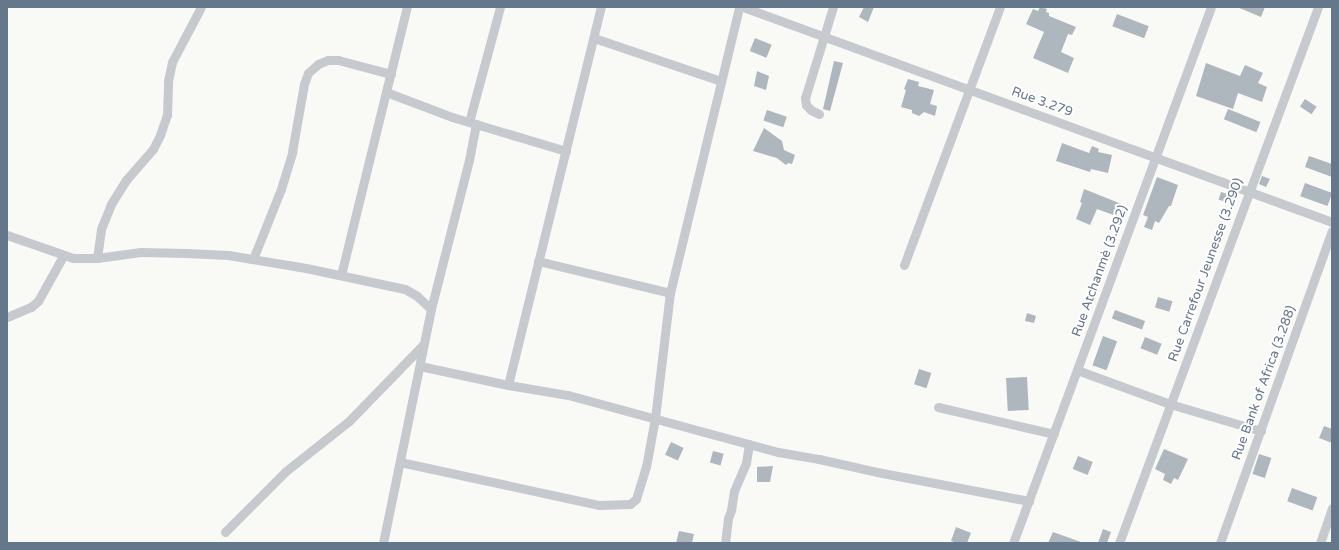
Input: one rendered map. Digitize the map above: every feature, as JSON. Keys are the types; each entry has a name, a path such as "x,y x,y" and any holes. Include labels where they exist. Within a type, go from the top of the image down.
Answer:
{"street":[{"path":"97,258 101,229 111,204 126,180 152,149 160,135 167,115 168,81 172,62 201,7"},
{"path":"341,274 407,7"},
{"path":"383,543 431,309 469,160 473,123 500,7"},
{"path":"508,385 601,7"},
{"path":"400,462 606,506 630,504 636,499 646,467 655,418 670,293 738,7"},
{"name":"Rue 3.279","path":"743,7 1332,222"},
{"path":"819,114 811,110 806,105 806,98 833,7"},
{"path":"904,265 1000,7"},
{"name":"Rue Atchanmè (3.292)","path":"1013,543 1211,7"},
{"name":"Rue Carrefour Jeunesse (3.290)","path":"1119,543 1318,7"},
{"path":"594,38 721,81"},
{"path":"252,259 282,189 292,152 304,84 308,73 318,64 328,60 338,60 391,74"},
{"path":"386,92 473,123 566,151"},
{"name":"Rue Bank of Africa (3.288)","path":"1220,543 1332,231"},
{"path":"7,235 63,256 73,258 97,258 141,252 228,255 341,274 404,289 417,296 431,309"},
{"path":"7,317 31,307 38,301 63,256"},
{"path":"538,261 670,293"},
{"path":"225,532 286,471 349,421 424,344"},
{"path":"420,366 508,385 568,395 778,452 819,458 877,472 1029,501"},
{"path":"1077,370 1170,404 1261,431"},
{"path":"938,407 1054,434"},
{"path":"725,543 728,518 731,510 734,490 746,464 748,444"},
{"path":"1320,543 1332,508"}],"building":[{"path":"864,7 874,7 868,22 859,17"},
{"path":"1040,7 1047,9 1046,12 1049,13 1049,16 1076,27 1072,35 1068,34 1061,52 1074,58 1068,73 1033,58 1044,32 1026,24 1033,9 1038,11"},
{"path":"1237,7 1265,7 1261,17"},
{"path":"1117,14 1149,26 1144,38 1112,26"},
{"path":"755,38 772,45 766,58 750,51"},
{"path":"834,61 843,63 830,111 823,109"},
{"path":"1206,63 1240,76 1245,65 1263,73 1258,83 1267,87 1262,102 1238,93 1233,109 1196,96"},
{"path":"757,71 769,76 766,90 754,86"},
{"path":"908,79 919,82 918,86 934,90 930,104 937,106 935,116 924,112 919,116 912,113 912,110 901,107 906,90 904,89"},
{"path":"1305,99 1317,107 1312,114 1300,106"},
{"path":"1228,109 1260,122 1256,132 1224,119"},
{"path":"767,110 787,117 783,127 763,120"},
{"path":"764,128 782,141 784,150 795,155 792,164 788,163 786,165 777,158 753,151"},
{"path":"1062,143 1089,153 1092,146 1099,149 1098,152 1112,155 1108,173 1091,169 1090,172 1056,161"},
{"path":"1309,156 1332,164 1332,177 1305,167"},
{"path":"1262,176 1270,179 1266,187 1259,184"},
{"path":"1157,177 1178,185 1171,206 1169,206 1159,223 1155,221 1152,230 1144,227 1148,217 1143,215"},
{"path":"1305,183 1332,193 1327,206 1300,196"},
{"path":"1084,189 1124,205 1119,217 1097,209 1090,225 1076,219 1082,203 1080,202"},
{"path":"1221,192 1233,196 1231,204 1219,200"},
{"path":"1158,297 1172,301 1169,312 1155,308"},
{"path":"1115,310 1145,321 1142,329 1112,318"},
{"path":"1027,313 1036,316 1034,323 1025,321"},
{"path":"1103,336 1117,341 1106,370 1092,365"},
{"path":"1145,337 1162,344 1157,355 1141,348"},
{"path":"919,369 931,373 926,388 914,384"},
{"path":"1027,377 1029,410 1008,411 1006,378"},
{"path":"1324,426 1332,429 1332,443 1319,438"},
{"path":"671,442 684,448 678,461 665,455"},
{"path":"1164,449 1188,459 1178,480 1174,478 1171,484 1163,480 1165,474 1155,469"},
{"path":"713,451 724,454 721,465 710,463"},
{"path":"1259,454 1271,458 1265,478 1253,474"},
{"path":"1078,456 1093,462 1088,475 1073,469"},
{"path":"773,466 770,482 757,482 757,467"},
{"path":"1292,488 1317,497 1313,510 1287,501"},
{"path":"956,527 971,533 967,543 957,543 951,541"},
{"path":"1103,529 1111,532 1107,543 1098,543"},
{"path":"679,531 694,534 692,543 676,543"},
{"path":"1053,532 1081,542 1081,543 1048,543"}]}
